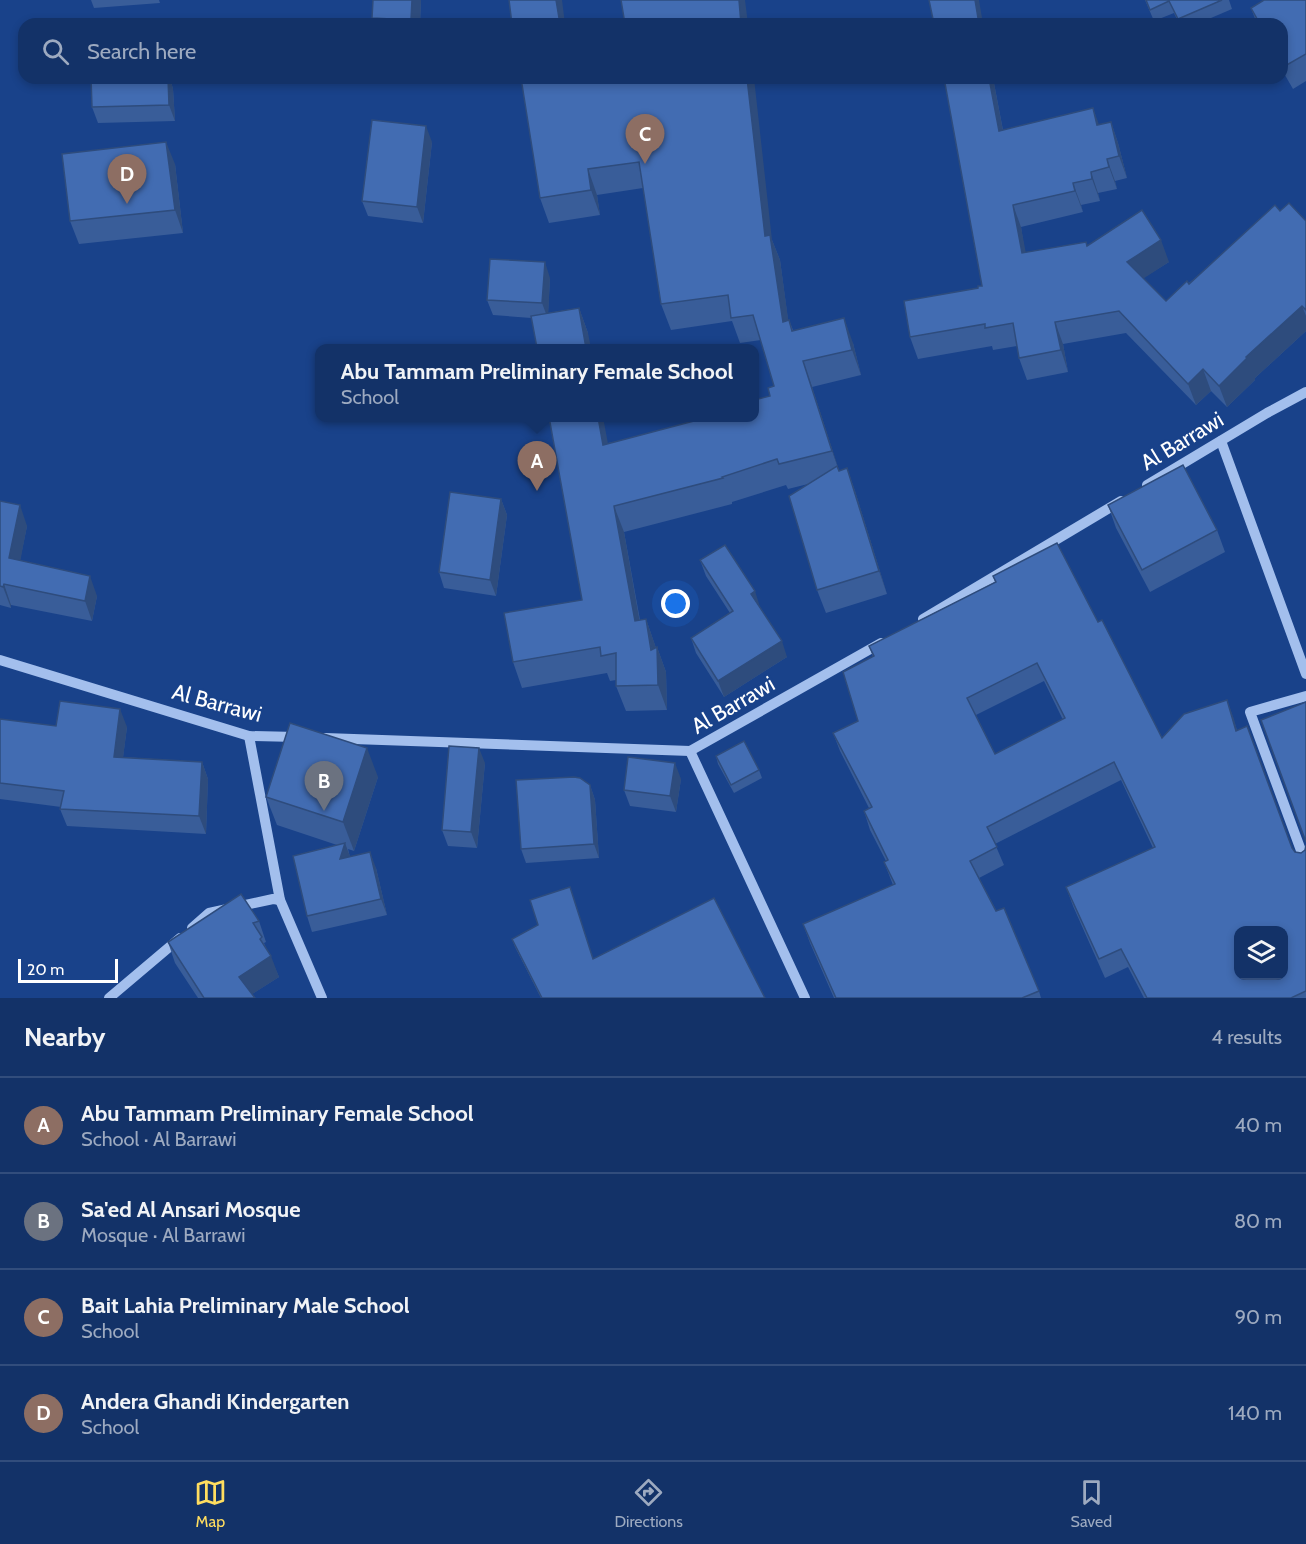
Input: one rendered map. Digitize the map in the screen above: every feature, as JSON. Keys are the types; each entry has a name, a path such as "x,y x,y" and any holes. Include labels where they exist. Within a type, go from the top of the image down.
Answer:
{"street":[{"name":"Al Barrawi","path":"1139,490 1306,392"},
{"path":"1221,441 1306,674"},
{"name":"Al Barrawi","path":"912,625 1129,496"},
{"name":"Al Barrawi","path":"0,660 249,736 690,751 892,637"},
{"path":"1306,696 1250,712 1306,864"},
{"path":"249,736 280,900 322,998"},
{"path":"690,751 805,998"},
{"path":"109,998 209,914 273,899 280,900"}],"building":[{"path":"373,0 412,0 411,18 372,18"},
{"path":"509,0 556,0 559,18 511,18"},
{"path":"621,0 739,0 740,18 624,18"},
{"path":"929,0 975,0 978,18 933,18"},
{"path":"1146,0 1222,0 1180,18 1178,18 1169,1 1150,10"},
{"path":"1264,0 1306,0 1306,54 1288,64 1288,18 1257,18 1251,8"},
{"path":"91,84 168,84 169,105 92,107"},
{"path":"522,84 748,84 765,236 770,235 783,322 789,320 792,331 844,318 852,350 803,361 832,451 779,464 777,459 723,478 614,506 635,621 646,619 651,650 657,647 658,685 616,686 616,653 601,656 600,647 513,662 504,613 582,600 550,422 599,422 603,445 690,422 759,422 759,399 770,396 768,388 774,386 753,315 731,318 728,295 661,304 639,162 588,169 591,190 540,198"},
{"path":"945,84 990,84 999,131 1093,108 1097,125 1111,122 1119,156 1107,159 1109,167 1091,172 1092,179 1073,183 1075,191 1013,205 1022,253 1086,242 1087,246 1142,210 1161,240 1127,262 1166,301 1187,281 1189,284 1275,205 1280,211 1289,203 1306,221 1306,310 1302,306 1246,357 1219,386 1203,369 1188,384 1119,311 1055,322 1061,350 1019,358 1013,323 985,328 985,324 910,337 904,301 982,286"},
{"path":"372,120 426,126 417,207 362,201"},
{"path":"166,142 175,210 70,221 62,154"},
{"path":"490,259 545,262 542,303 487,300"},
{"path":"579,308 585,344 536,344 531,316"},
{"path":"1183,465 1217,530 1142,570 1108,505"},
{"path":"837,466 839,471 847,468 879,571 817,590 789,496"},
{"path":"450,492 501,499 490,580 439,572"},
{"path":"0,501 20,505 9,558 90,576 85,601 4,584 3,587 0,586"},
{"path":"1057,543 1098,622 1102,620 1162,738 1184,714 1227,700 1236,731 1247,726 1292,848 1295,852 1301,853 1305,850 1306,845 1306,991 1291,998 1147,998 1121,949 1099,959 1066,887 1155,847 1114,762 987,827 997,847 970,861 996,911 1004,908 1039,991 1022,998 836,998 803,924 895,884 884,862 888,860 864,811 872,807 833,733 858,721 843,672 874,656 869,646 996,582 993,576","holes":["1037,663 1065,718 995,754 967,698"]},
{"path":"725,545 755,591 751,594 782,641 718,681 691,638 733,611 700,560"},
{"path":"60,701 120,709 114,757 202,762 199,816 60,809 64,791 0,783 0,719 56,726"},
{"path":"1306,702 1306,842 1261,720"},
{"path":"290,723 367,748 343,822 266,797"},
{"path":"744,741 759,770 731,785 716,756"},
{"path":"449,746 479,748 471,832 442,830"},
{"path":"628,757 675,763 670,796 624,790"},
{"path":"574,777 590,785 594,844 521,849 516,780"},
{"path":"345,843 340,859 370,852 381,899 307,916 293,856"},
{"path":"570,887 593,959 714,898 765,998 542,998 512,939 538,925 530,900"},
{"path":"241,894 259,921 253,923 271,956 239,977 255,998 204,998 168,942"}],"place":[{"name":"Bait Lahia Preliminary Male School","path":"645,164"},
{"name":"Andera Ghandi Kindergarten","path":"127,204"},
{"name":"Abu Tammam Preliminary Female School","path":"537,491"},
{"name":"Sa'ed Al Ansari Mosque","path":"324,811"}]}
